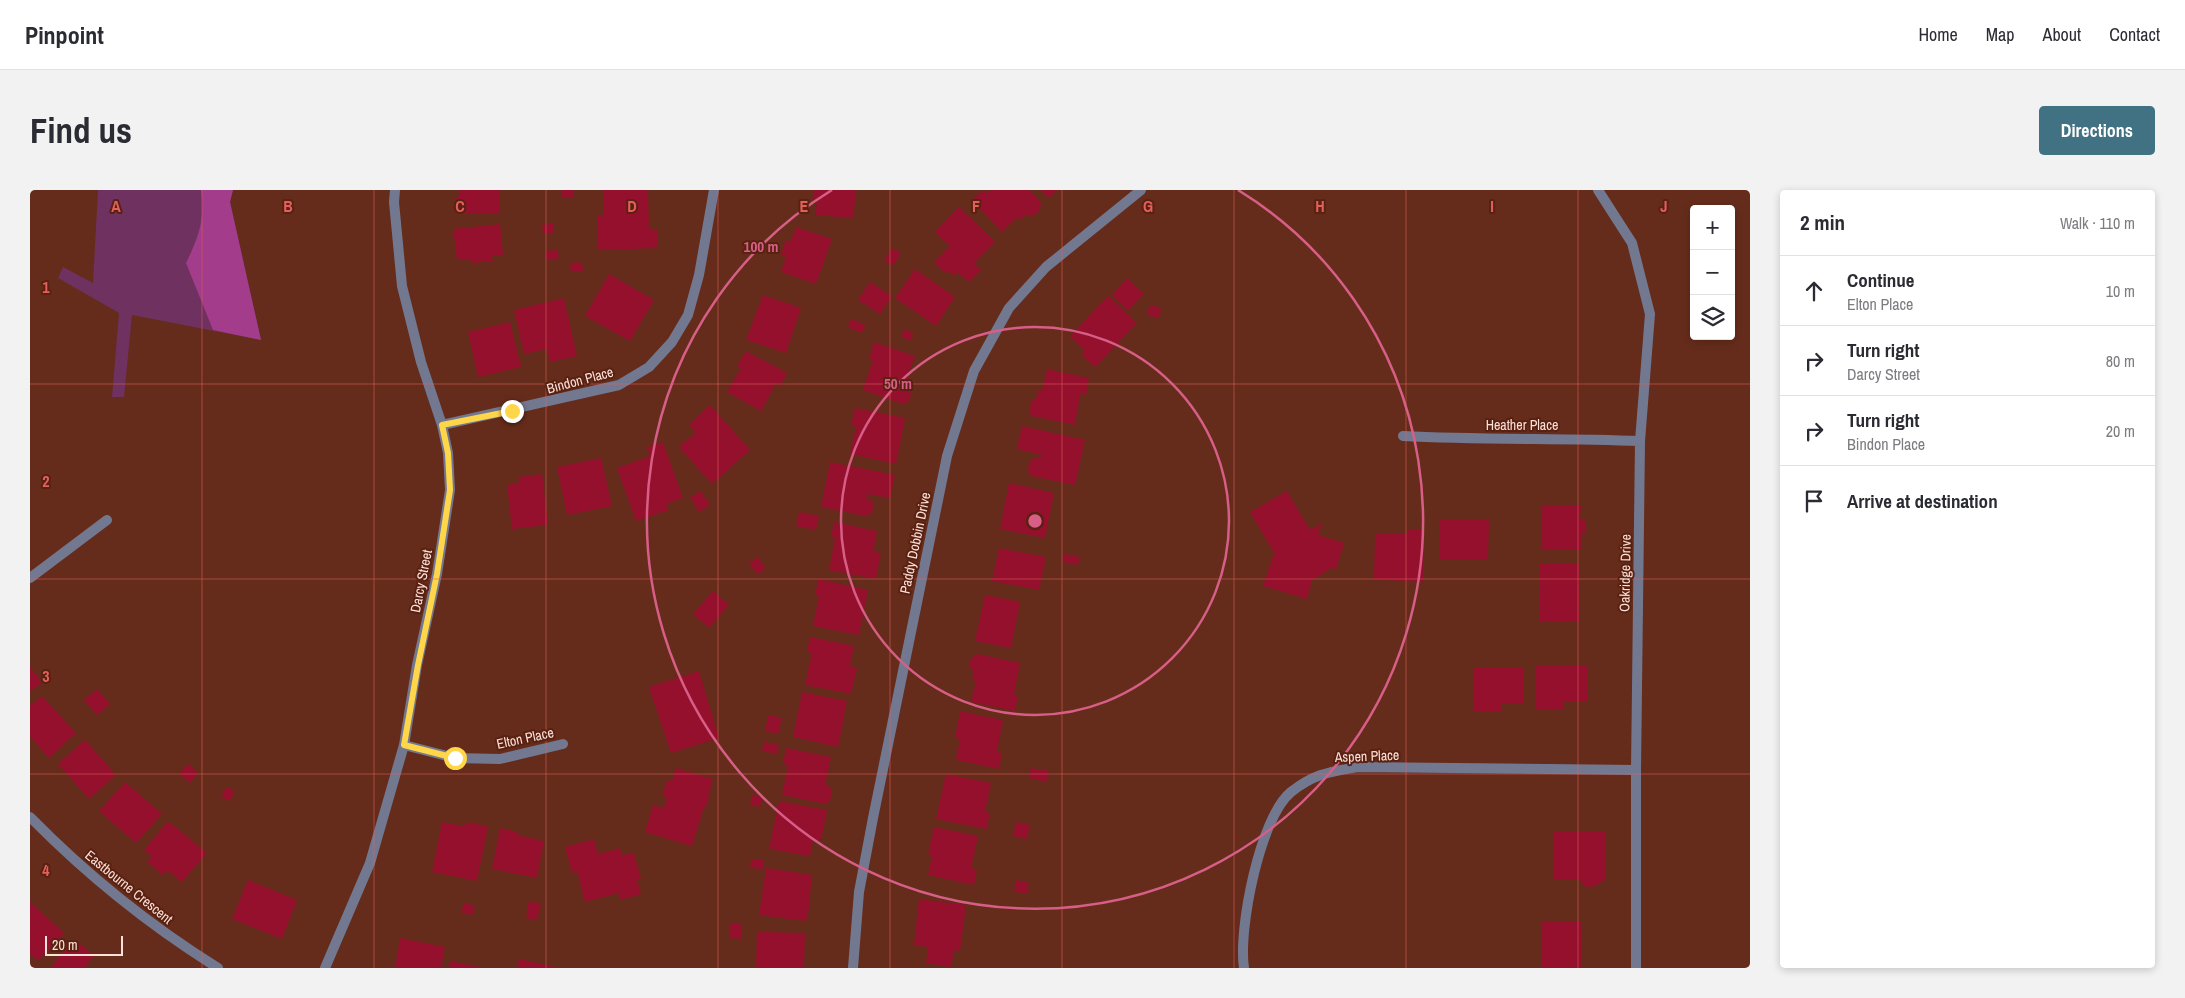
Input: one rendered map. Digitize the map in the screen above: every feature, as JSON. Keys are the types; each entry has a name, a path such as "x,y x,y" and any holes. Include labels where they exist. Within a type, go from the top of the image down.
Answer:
{"street":[{"name":"Darcy Street","path":"325,968 370,863 404,745 437,574 450,490 448,453 442,425 421,362 402,286 394,202 395,190"},
{"name":"Bindon Place","path":"442,425 619,385 649,367 672,342 688,315 699,276 714,190"},
{"name":"Paddy Dobbin Drive","path":"853,968 859,892 873,818 947,456 974,371 1009,308 1046,267 1141,190"},
{"name":"Oakridge Drive","path":"1598,190 1632,243 1650,314 1640,441 1636,770 1636,968"},
{"name":"Heather Place","path":"1403,436 1470,439 1640,441"},
{"path":"30,578 108,520"},
{"name":"Elton Place","path":"404,745 455,758 500,759 563,744"},
{"name":"Aspen Place","path":"1244,968 1242,954 1247,909 1260,851 1273,816 1290,792 1322,773 1358,767 1636,770"},
{"name":"Eastbourne Crescent","path":"30,817 52,840 107,889 164,934 218,968"}],"shaded area":[{"path":"98,190 233,190 230,202 261,340 132,315 124,397 112,397 119,313 58,278 63,267 93,283"},
{"path":"201,190 233,190 230,202 261,340 213,330 186,263 200,228 202,210"}],"building":[{"path":"460,190 499,190 499,213 456,213 456,197 460,196"},
{"path":"561,190 574,190 574,198 561,198"},
{"path":"603,190 648,190 649,229 658,229 658,248 598,250 598,216 604,216"},
{"path":"814,190 856,190 853,218 815,215 817,200 813,200"},
{"path":"983,190 987,193 990,190 1029,190 1041,202 1040,210 1034,215 1026,215 1020,220 1018,217 1002,232 972,200"},
{"path":"1041,190 1058,190 1048,198"},
{"path":"959,207 995,242 974,263 981,270 969,282 957,272 953,276 947,270 945,273 934,262 950,246 935,232"},
{"path":"553,223 554,233 543,234 542,225"},
{"path":"500,224 503,255 492,256 493,261 472,263 472,259 457,260 453,229"},
{"path":"796,227 832,239 816,284 781,272 786,257 781,255 786,240 791,241"},
{"path":"892,248 901,253 893,266 884,260"},
{"path":"557,249 559,258 547,261 545,252"},
{"path":"582,262 583,271 571,272 570,263"},
{"path":"915,269 955,297 936,326 895,298"},
{"path":"609,274 654,300 630,341 585,316"},
{"path":"1127,278 1144,294 1128,311 1112,295"},
{"path":"870,282 892,296 880,314 858,300"},
{"path":"763,295 801,308 786,353 746,340"},
{"path":"1108,296 1137,323 1095,367 1081,354 1085,351 1070,336"},
{"path":"564,298 577,356 550,362 547,349 524,354 514,310"},
{"path":"1150,305 1161,308 1159,318 1147,315"},
{"path":"851,319 866,325 862,333 848,327"},
{"path":"510,322 521,367 478,377 468,332"},
{"path":"905,329 914,334 910,341 901,336"},
{"path":"874,342 915,356 907,378 911,379 909,401 903,404 863,390 873,360 869,359"},
{"path":"746,351 787,373 780,386 776,383 761,411 727,392 741,368 737,366"},
{"path":"1047,369 1089,378 1086,395 1080,394 1075,425 1032,416 1029,412 1032,400 1037,397 1038,390 1042,391"},
{"path":"710,405 750,450 712,484 679,447 696,432 689,425"},
{"path":"855,408 905,418 896,464 850,454 856,426 851,425"},
{"path":"1022,426 1085,440 1075,485 1031,476 1028,471 1029,462 1035,457 1041,458 1042,455 1017,449"},
{"path":"663,442 683,498 666,504 669,510 636,521 617,468 650,456 647,447"},
{"path":"601,458 612,506 567,515 557,467"},
{"path":"830,462 895,475 890,498 867,494 866,498 870,499 874,505 872,513 866,516 821,507"},
{"path":"542,474 548,525 512,529 507,485 519,483 518,477"},
{"path":"1009,483 1054,493 1045,538 1000,529"},
{"path":"701,491 710,505 699,512 690,497"},
{"path":"1287,491 1310,530 1322,523 1318,535 1344,543 1336,569 1332,568 1312,580 1307,599 1263,586 1273,556 1276,556 1250,512"},
{"path":"1542,505 1581,506 1580,519 1586,519 1586,534 1581,534 1581,549 1541,549"},
{"path":"799,512 819,516 816,530 796,526"},
{"path":"1440,519 1489,520 1488,560 1440,560"},
{"path":"834,522 877,531 873,552 881,553 876,579 829,570 835,538 831,537"},
{"path":"1408,530 1424,530 1424,581 1374,580 1375,534 1408,534"},
{"path":"999,548 1046,557 1039,590 992,581"},
{"path":"1064,554 1080,557 1078,565 1063,562"},
{"path":"758,557 766,569 757,574 749,563"},
{"path":"1540,563 1579,563 1579,621 1539,621"},
{"path":"818,579 868,590 859,635 813,626 819,596 815,596"},
{"path":"713,591 729,605 709,628 693,614"},
{"path":"985,595 1020,602 1011,648 975,641"},
{"path":"810,637 854,646 850,666 857,668 851,694 805,685 812,653 807,652"},
{"path":"977,654 1020,663 1014,695 1018,696 1015,711 971,702 976,681 972,680 974,672 969,666 971,659"},
{"path":"1536,666 1588,666 1588,701 1563,701 1563,709 1535,709"},
{"path":"30,667 42,683 30,691"},
{"path":"1474,668 1523,668 1523,704 1501,704 1501,712 1473,712"},
{"path":"699,671 719,738 671,753 649,687"},
{"path":"97,689 110,704 97,715 84,700"},
{"path":"802,692 847,701 838,747 793,737"},
{"path":"42,696 76,733 49,758 30,737 30,706"},
{"path":"960,711 1003,720 997,752 1002,753 999,769 956,760 960,739 955,738"},
{"path":"768,715 782,718 778,734 765,731"},
{"path":"85,740 116,775 89,799 58,764"},
{"path":"764,742 779,745 777,754 762,751"},
{"path":"786,748 831,757 825,785 829,786 832,791 830,801 825,804 782,795 788,765 783,764"},
{"path":"188,764 198,773 190,783 179,774"},
{"path":"676,768 713,779 708,804 704,807 692,846 645,832 653,805 664,808 667,797 662,796 667,780 672,781"},
{"path":"1031,768 1049,771 1047,782 1029,778"},
{"path":"946,774 991,783 985,812 990,813 987,829 936,819"},
{"path":"125,782 162,814 136,843 99,811"},
{"path":"226,787 235,791 230,801 221,797"},
{"path":"752,795 762,797 760,807 750,805"},
{"path":"779,801 827,810 821,840 813,839 810,856 769,849"},
{"path":"168,821 207,853 182,882 167,870 163,875 147,862 152,857 144,850"},
{"path":"442,822 465,826 465,822 488,826 477,881 432,872"},
{"path":"1016,822 1030,825 1027,839 1013,836"},
{"path":"934,827 978,836 971,868 977,869 974,885 928,875 932,855 928,854"},
{"path":"500,828 518,832 517,835 544,841 537,878 492,869"},
{"path":"1553,832 1605,832 1605,879 1596,886 1586,887 1579,879 1554,879"},
{"path":"594,839 598,854 620,848 622,855 634,853 641,879 637,880 641,894 620,900 619,893 585,902 577,871 572,873 565,847"},
{"path":"751,859 764,860 763,869 750,868"},
{"path":"766,868 812,875 806,921 759,915"},
{"path":"248,880 297,900 282,939 232,919"},
{"path":"1016,880 1029,883 1027,894 1014,891"},
{"path":"919,899 966,905 960,951 954,950 951,967 926,963 928,947 914,945"},
{"path":"529,901 541,904 537,920 526,918"},
{"path":"30,902 64,933 38,961 30,954"},
{"path":"464,903 475,906 472,915 461,913"},
{"path":"1542,922 1581,922 1582,968 1542,968"},
{"path":"730,923 742,924 742,939 730,938"},
{"path":"757,932 805,933 804,968 756,968"},
{"path":"400,938 445,947 441,968 395,968"},
{"path":"74,939 94,956 84,968 50,968"},
{"path":"519,959 556,967 556,968 517,968"},
{"path":"450,961 480,967 480,968 449,968"}],"route":[{"path":"455,758 404,745 437,574 450,490 448,453 442,425 512,411"}]}
